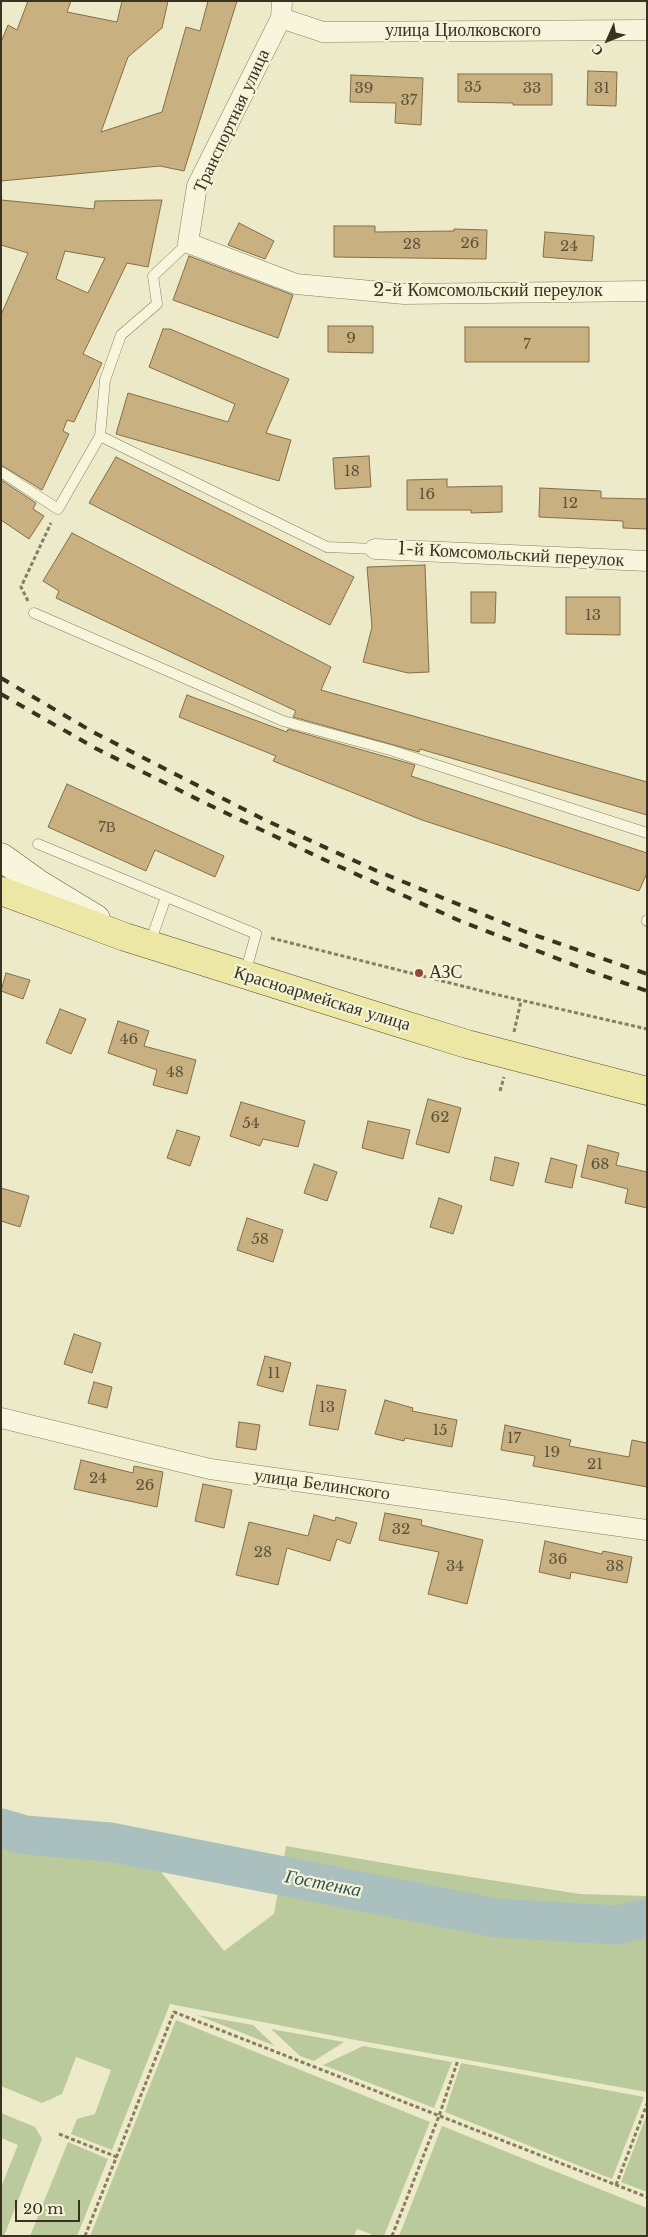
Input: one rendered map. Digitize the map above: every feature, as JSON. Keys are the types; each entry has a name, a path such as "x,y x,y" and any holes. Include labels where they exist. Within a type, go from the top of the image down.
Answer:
{"main road":[{"path":"1,857 40,885 137,941"},
{"name":"Красноармейская улица","path":"1,891 137,941 467,1044 647,1091"}],"street":[{"name":"улица Циолковского","path":"282,9 323,32 647,30"},
{"name":"Транспортная улица","path":"188,244 197,186 282,9"},
{"name":"2-й Комсомольский переулок","path":"188,244 296,284 404,294 647,291"},
{"name":"1-й Комсомольский переулок","path":"375,549 647,561"},
{"name":"улица Белинского","path":"1,1418 210,1470 647,1530"}],"lane":[{"path":"1,472 58,509 100,436 105,380 121,335 157,304 153,276 188,244"},
{"path":"100,436 327,547 375,549"},
{"path":"34,613 283,721 390,750 647,833"},
{"path":"38,844 256,934 245,975"},
{"path":"137,941 166,897"}],"path":[{"path":"34,613 21,586 58,509"},
{"path":"256,934 494,994 647,1029"},
{"path":"85,2236 174,2012 647,2197"},
{"path":"392,2236 440,2116 458,2060"},
{"path":"616,2185 647,2104"},
{"path":"59,2134 117,2157"}],"green space":[{"path":"1,1833 154,1863 224,1951 274,1914 286,1846 580,1894 647,1896 647,2092 350,2039 170,2004 112,2150 71,2134 77,2119 95,2114 111,2070 76,2057 62,2094 42,2103 1,2086"},
{"path":"197,2015 253,2025 275,2046"},
{"path":"176,2020 430,2122 384,2236 371,2236 371,2234 357,2229 354,2236 90,2236"},
{"path":"271,2029 344,2042 314,2061 300,2056"},
{"path":"363,2046 452,2062 434,2108 323,2065"},
{"path":"461,2063 644,2097 612,2179 445,2112"},
{"path":"1,2113 35,2127 42,2139 4,2236 1,2236 1,2187 18,2145 1,2138"},
{"path":"647,2114 647,2192 621,2182"},
{"path":"442,2126 647,2208 647,2236 399,2236"},
{"path":"68,2142 108,2159 77,2236 30,2236"}],"building":[{"path":"28,1 71,1 67,12 117,22 122,1 168,1 162,28 128,57 101,132 162,112 186,27 200,31 208,1 237,1 184,171 160,166 1,181 1,42 8,25 17,30"},
{"path":"588,71 617,72 616,106 587,105"},
{"path":"458,74 552,74 552,105 458,102"},
{"path":"351,75 423,78 421,125 395,123 396,103 350,102"},
{"path":"1,200 94,209 95,201 162,200 148,267 127,263 83,354 102,363 74,422 67,420 63,431 69,434 42,490 1,465 1,315 28,253 1,245","holes":["65,251 105,258 88,293 56,279"]},
{"path":"239,223 274,241 265,259 228,245"},
{"path":"334,226 375,226 375,232 454,231 454,229 487,230 486,259 334,257"},
{"path":"545,232 594,236 592,261 543,257"},
{"path":"189,256 293,295 278,338 173,300"},
{"path":"328,326 373,326 373,353 328,352"},
{"path":"465,327 589,327 589,362 465,362"},
{"path":"163,329 170,329 289,379 266,433 291,440 279,481 116,434 128,393 228,422 235,404 149,367"},
{"path":"369,456 371,487 335,489 333,458"},
{"path":"116,457 354,577 330,625 89,503"},
{"path":"447,479 447,487 502,486 502,512 471,513 471,510 407,510 407,480"},
{"path":"1,480 36,503 33,509 44,516 29,539 1,520"},
{"path":"540,488 601,491 601,498 647,499 647,529 623,528 623,521 539,517"},
{"path":"72,533 331,667 321,690 647,782 647,815 420,749 419,752 293,717 296,711 56,598 59,591 43,581"},
{"path":"425,565 429,672 408,673 363,662 372,627 367,567"},
{"path":"471,592 496,592 495,623 471,623"},
{"path":"566,597 620,597 620,635 566,634"},
{"path":"187,695 287,732 288,729 415,765 411,776 647,853 647,873 639,891 422,820 273,761 276,756 179,717"},
{"path":"67,784 224,856 215,877 155,850 146,871 48,827"},
{"path":"6,973 30,980 23,999 1,991"},
{"path":"60,1009 86,1019 71,1054 46,1043"},
{"path":"118,1021 149,1031 144,1046 196,1060 187,1094 153,1085 157,1070 108,1053"},
{"path":"428,1099 461,1108 449,1153 416,1144"},
{"path":"241,1102 305,1121 298,1147 263,1139 260,1146 230,1136"},
{"path":"368,1121 410,1130 403,1159 362,1148"},
{"path":"177,1130 200,1137 190,1166 167,1158"},
{"path":"588,1145 619,1153 616,1165 647,1172 647,1208 625,1203 628,1189 581,1177"},
{"path":"495,1157 519,1163 513,1186 490,1180"},
{"path":"551,1158 577,1165 572,1188 545,1182"},
{"path":"314,1164 337,1172 327,1201 304,1193"},
{"path":"1,1188 29,1196 20,1227 1,1221"},
{"path":"439,1198 462,1206 453,1234 430,1227"},
{"path":"247,1218 283,1230 273,1262 237,1250"},
{"path":"74,1334 101,1343 92,1373 64,1364"},
{"path":"265,1356 291,1363 283,1392 257,1385"},
{"path":"94,1382 112,1387 107,1408 88,1403"},
{"path":"317,1385 346,1390 338,1430 309,1425"},
{"path":"385,1400 413,1408 412,1411 457,1420 452,1447 405,1438 404,1441 375,1434"},
{"path":"239,1422 260,1425 256,1450 236,1447"},
{"path":"505,1425 571,1440 569,1446 629,1457 632,1440 647,1443 647,1487 533,1466 535,1456 501,1450"},
{"path":"81,1460 133,1473 134,1466 163,1472 157,1507 74,1489"},
{"path":"203,1484 232,1490 224,1528 195,1521"},
{"path":"385,1513 422,1520 421,1525 483,1540 467,1604 428,1594 439,1552 379,1540"},
{"path":"314,1515 335,1521 336,1517 357,1523 350,1544 337,1539 330,1561 287,1548 278,1585 236,1575 249,1522 308,1536"},
{"path":"545,1541 602,1554 603,1551 632,1557 627,1583 571,1572 570,1579 539,1572"}],"waterway":[{"name":"Гостенка","path":"1,1828 25,1835 110,1842 496,1918 617,1925 647,1918"}],"railway":[{"path":"1,678 93,732 263,819 377,871 526,932 647,974"},
{"path":"1,694 95,748 327,861 458,920 584,969 647,991"}],"place":[{"name":"АЗС","path":"419,973"}]}
